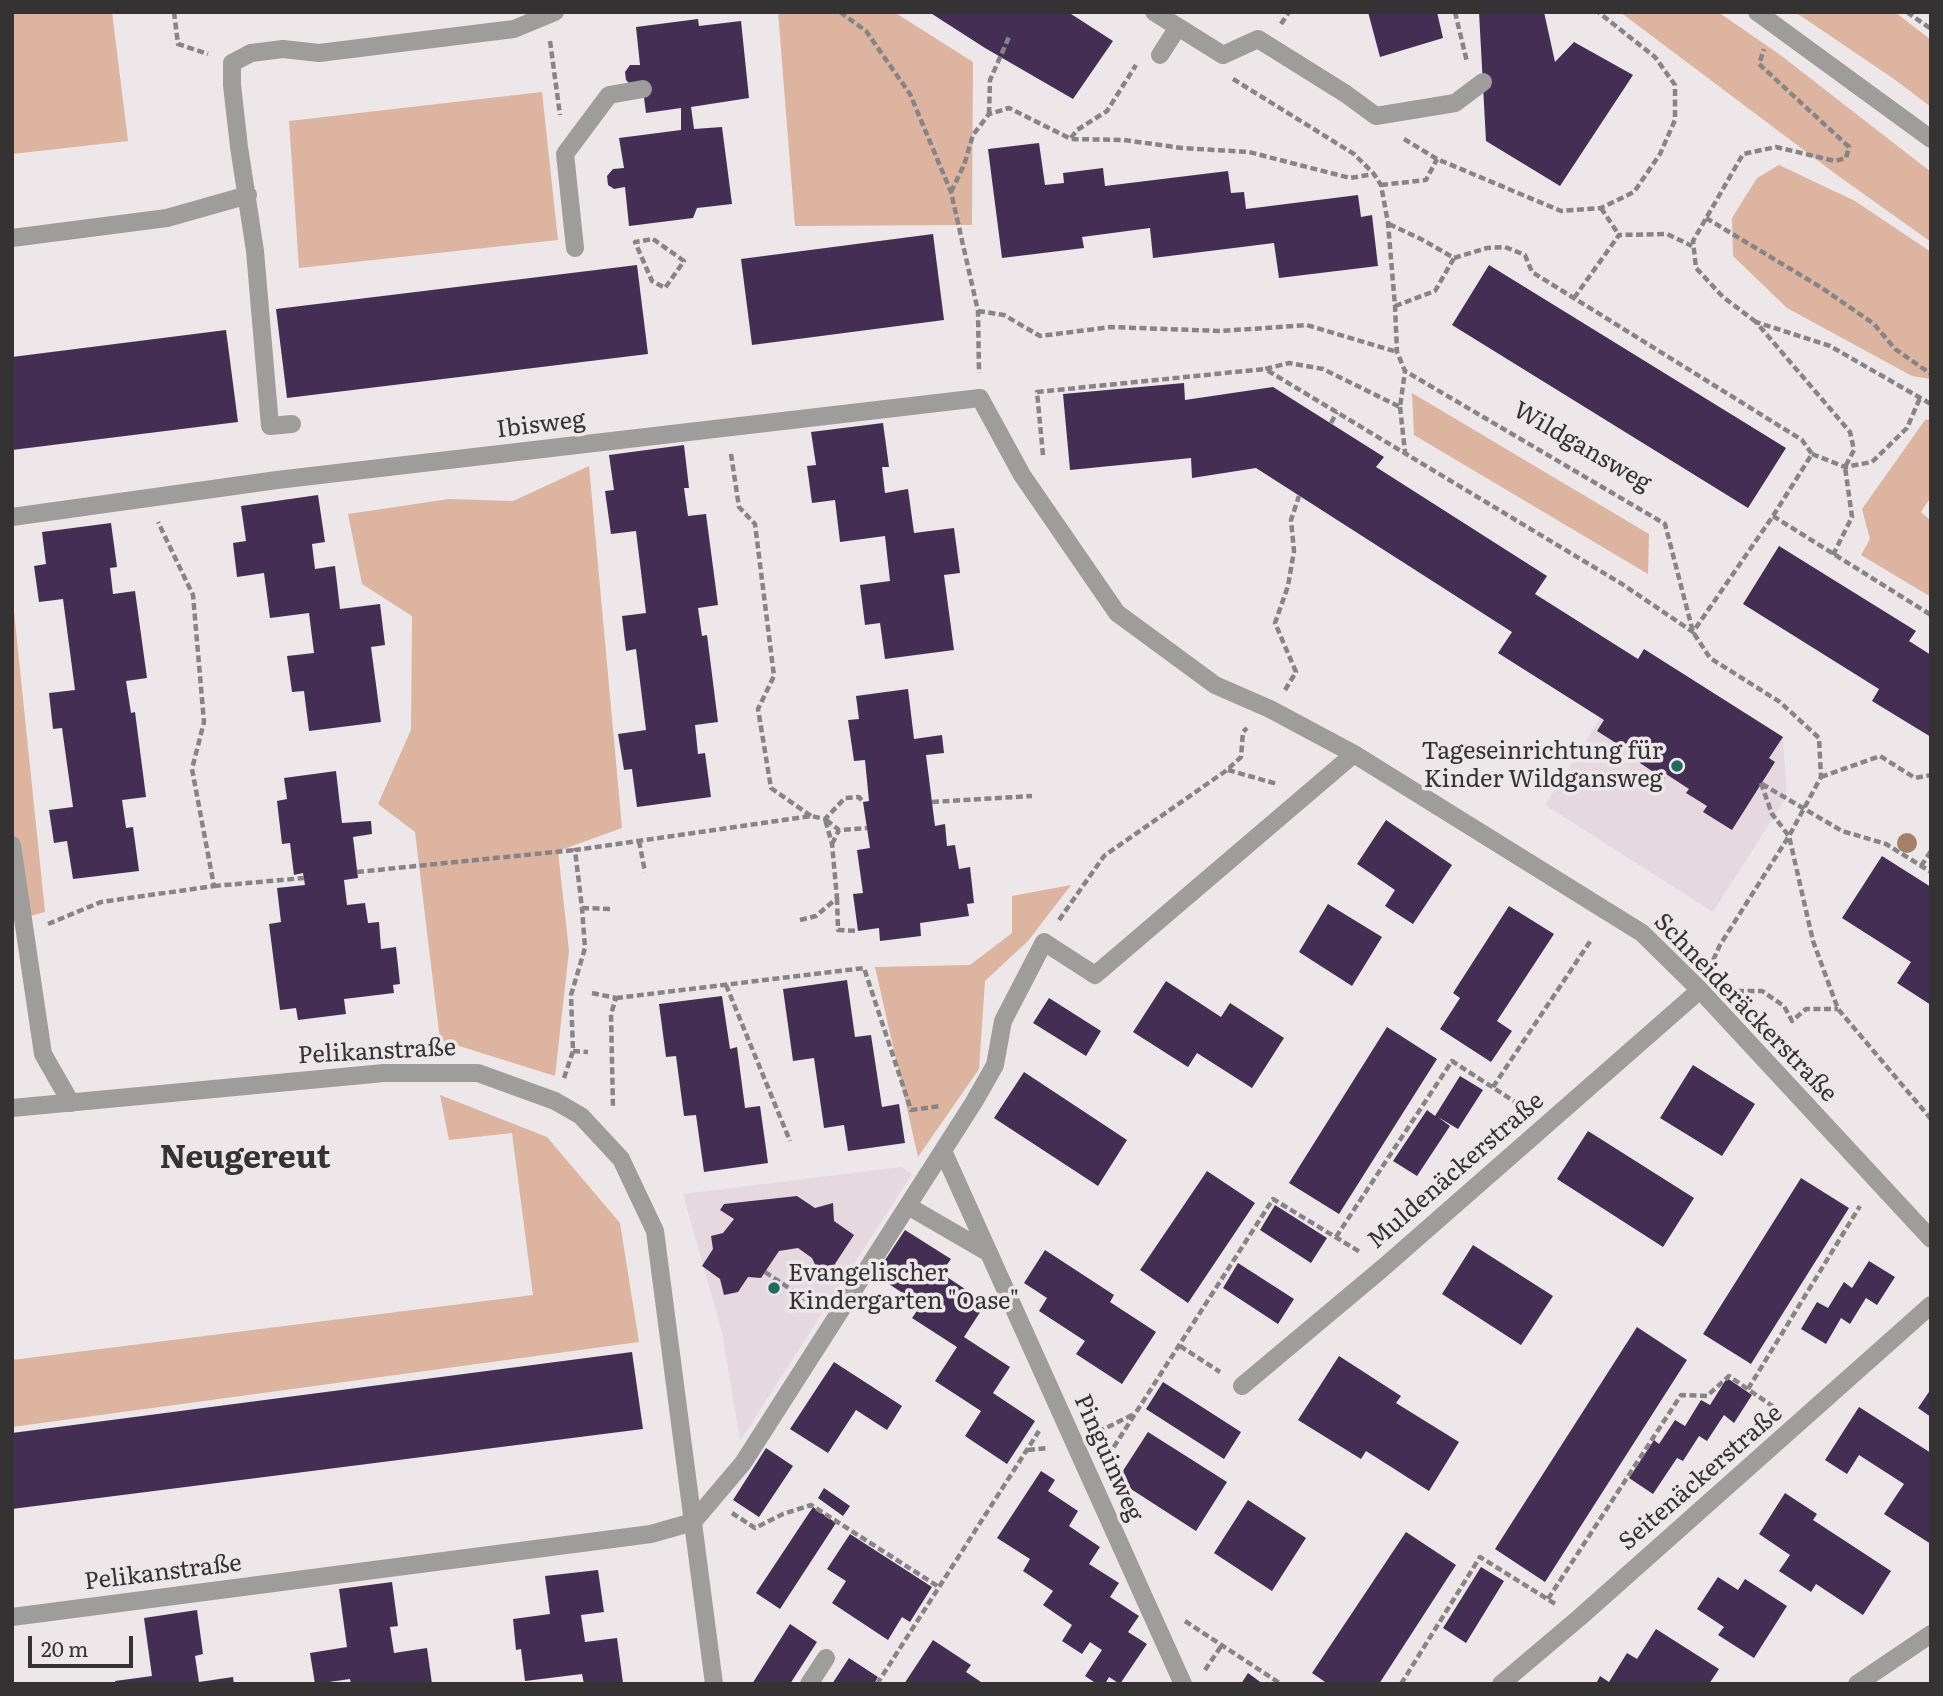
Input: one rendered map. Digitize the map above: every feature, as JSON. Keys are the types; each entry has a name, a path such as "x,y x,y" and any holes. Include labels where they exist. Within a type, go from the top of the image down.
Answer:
{"street":[{"path":"292,424 270,426 248,195 239,147 232,63 251,53 272,50 319,53 514,29 551,14"},
{"path":"1764,17 1931,139"},
{"path":"1160,55 1165,19 1223,55 1258,39 1376,116 1455,103 1483,82"},
{"path":"575,248 565,154 609,95 643,89"},
{"path":"12,238 167,218 248,195"},
{"path":"980,398 1025,478"},
{"name":"Ibisweg","path":"12,516 277,480 980,398"},
{"name":"Schneideräckerstraße","path":"1025,478 1117,612 1215,685 1270,709 1354,754 1642,933 1700,990 1931,1239"},
{"path":"693,1522 743,1463 974,1102 995,1065 1003,1021 1044,942 1095,975 1354,754"},
{"path":"12,845 43,1054 71,1103"},
{"name":"Muldenäckerstraße","path":"1242,1386 1384,1267 1700,990"},
{"name":"Pelikanstraße","path":"12,1108 384,1073 478,1073 555,1101 581,1116 621,1159 655,1231 714,1684"},
{"name":"Pinguinweg","path":"943,1151 1091,1484 1146,1597 1191,1681"},
{"path":"908,1206 989,1253"},
{"name":"Seitenäckerstraße","path":"1501,1684 1931,1305"},
{"name":"Pelikanstraße","path":"12,1617 651,1534 693,1522"},
{"path":"1857,1684 1931,1634"},
{"path":"809,1684 826,1658"}],"path":[{"path":"174,12 178,44 232,63"},
{"path":"840,12 866,31 909,94 951,192 978,311 980,398"},
{"path":"1455,12 1467,62"},
{"path":"1376,116 1412,145 1437,159 1561,211 1601,208 1634,192 1660,155 1675,120 1675,85 1656,57 1598,12"},
{"path":"1908,12 1931,29"},
{"path":"551,14 565,154"},
{"path":"1764,17 1761,36 1769,41 1759,64 1849,147 1846,158 1835,161 1776,147 1743,154 1692,246 1696,268 1723,297 1756,322 1850,432 1854,450 1845,467 1852,517 1833,555"},
{"path":"1071,139 1077,130 1107,111 1165,19"},
{"path":"951,192 964,165 973,135 989,114 990,80 1009,37"},
{"path":"1223,55 1225,75 1354,154 1381,185 1388,223 1396,352 1405,371 1400,407 1405,453"},
{"path":"989,114 1009,108 1071,139 1124,140 1182,148 1248,152 1350,178 1374,174"},
{"path":"1381,185 1426,180 1437,159"},
{"path":"1601,208 1619,235"},
{"path":"1706,219 1822,288 1874,324 1895,349 1931,374"},
{"path":"1388,223 1454,258"},
{"path":"1619,235 1667,233 1692,246"},
{"path":"1574,298 1619,235"},
{"path":"653,239 684,261 665,288 652,281 635,242 653,239"},
{"path":"1395,306 1435,291 1454,258 1487,248 1505,247 1525,255 1532,272 1802,440 1812,454 1845,467 1872,462 1907,428 1920,398"},
{"path":"978,311 1004,315 1040,336 1111,327 1221,331 1307,326 1396,352"},
{"path":"1756,322 1830,346 1931,404"},
{"path":"1025,478 1043,458 1037,392 1265,369 1289,363 1323,369 1400,407"},
{"path":"1265,369 1622,584 1693,632 1812,454"},
{"name":"Wildgansweg","path":"1405,371 1665,524 1693,632 1710,658 1780,702 1819,738 1821,777"},
{"path":"1331,424 1337,412"},
{"path":"727,429 739,507 755,523 774,676 758,709 771,788 811,816"},
{"path":"1044,942 1104,856 1227,770 1241,757 1243,732 1270,709 1296,672 1275,623 1288,586 1294,551 1291,520 1299,496"},
{"path":"147,497 193,595 204,722 192,769 214,886"},
{"path":"1773,516 1931,615"},
{"path":"1838,1009 1806,1009 1792,1021 1784,1006 1762,991 1700,990 1720,945 1789,836 1821,777 1880,756 1915,778 1931,775"},
{"path":"1227,770 1308,793"},
{"path":"1931,873 1886,844 1842,831 1761,783 1772,814 1789,836 1813,941 1838,1009 1931,1119"},
{"path":"932,802 1032,796"},
{"path":"825,818 845,798 859,797 863,802"},
{"path":"357,872 575,850 811,816 825,818 839,830 867,828"},
{"path":"825,818 832,844 838,930 858,931"},
{"path":"832,844 839,830"},
{"path":"639,841 645,872"},
{"path":"555,1101 573,1051 571,995 585,948 575,850"},
{"path":"1921,866 1931,851"},
{"path":"52,923 101,902 214,886 303,878"},
{"path":"800,920 816,916 837,898"},
{"path":"582,908 612,909"},
{"path":"1493,1087 1591,940"},
{"path":"592,993 616,998 864,968 911,1110 974,1102"},
{"path":"726,985 790,1141"},
{"path":"596,1132 613,1111 611,1014 616,998"},
{"path":"573,1051 588,1052"},
{"path":"1336,1237 1452,1060 1548,1124"},
{"path":"1091,1484 1273,1199 1384,1267"},
{"path":"1748,1389 1860,1206"},
{"path":"765,1272 835,1319"},
{"path":"1180,1346 1242,1386"},
{"path":"1548,1599 1681,1395 1707,1396 1728,1376 1799,1424"},
{"path":"877,1684 1056,1404"},
{"path":"712,1501 755,1528 783,1514 811,1505 939,1587"},
{"path":"1403,1683 1480,1557 1579,1618"},
{"path":"1146,1597 1281,1684"},
{"path":"1191,1681 1222,1645"}],"shaded area":[{"path":"12,12 112,12 128,141 12,154"},
{"path":"778,12 894,12 973,62 972,225 795,226"},
{"path":"1620,12 1718,12 1779,54 1931,172 1931,242 1837,175"},
{"path":"1795,12 1895,12 1931,40 1931,107 1894,79"},
{"path":"542,92 558,240 299,268 289,121"},
{"path":"1779,165 1855,201 1931,252 1931,379 1912,376 1787,308 1733,256 1732,218 1757,178"},
{"path":"1412,393 1649,534 1648,574 1414,435"},
{"path":"1931,419 1931,497 1921,512 1931,521 1931,597 1861,555 1870,539 1862,509 1925,420"},
{"path":"589,466 622,828 558,851 569,951 555,1076 440,1040 415,832 378,804 411,730 412,616 362,584 348,514 449,499 513,501"},
{"path":"12,592 45,912 12,921"},
{"name":"Tageseinrichtung für Kinder Wildgansweg","path":"1644,649 1783,737 1787,796 1713,912 1545,805"},
{"path":"1071,885 1028,941 985,981 979,1069 918,1157 875,967 970,965 1012,933 1012,896"},
{"path":"440,1095 547,1137 620,1223 639,1342 12,1427 12,1360 533,1295 512,1133 449,1140"},
{"name":"Evangelischer Kindergarten \"Oase\"","path":"901,1167 912,1174 740,1441 722,1332 683,1194"}],"building":[{"path":"929,12 1068,12 1113,41 1073,99"},
{"path":"1368,12 1437,12 1443,38 1380,57"},
{"path":"1479,12 1544,12 1555,62 1574,42 1633,75 1560,186 1486,141"},
{"path":"698,19 699,26 741,21 749,98 691,107 694,129 722,127 732,204 697,208 693,218 629,226 625,187 614,189 608,185 607,176 613,169 624,168 619,138 681,130 681,108 646,113 642,82 630,84 626,80 625,72 630,65 640,65 636,27"},
{"path":"1039,143 1045,185 1064,183 1063,173 1103,168 1105,186 1228,171 1231,193 1244,192 1246,209 1358,195 1361,217 1372,215 1378,266 1279,278 1274,243 1153,258 1150,228 1082,237 1084,248 1002,258 988,149"},
{"path":"933,234 944,320 752,345 741,259"},
{"path":"637,265 648,354 287,398 276,309"},
{"path":"1489,265 1786,448 1748,508 1452,325"},
{"path":"226,330 238,422 12,450 12,357"},
{"path":"1184,383 1185,400 1273,387 1384,457 1376,467 1547,576 1535,594 1638,659 1644,649 1783,737 1769,758 1775,762 1732,830 1703,812 1707,806 1686,793 1689,789 1666,774 1664,779 1640,763 1643,760 1597,731 1604,720 1498,653 1512,632 1256,468 1192,478 1191,458 1070,470 1063,394"},
{"path":"883,423 889,467 882,467 885,493 908,489 914,533 954,528 960,573 944,575 954,650 885,659 880,623 865,625 860,585 890,581 885,536 840,542 835,500 812,503 807,466 816,465 811,432"},
{"path":"684,445 689,488 684,488 688,516 706,514 718,605 698,608 702,636 707,635 718,722 695,725 698,754 705,753 711,797 637,807 632,769 624,770 618,734 646,730 636,649 626,651 622,616 646,613 636,531 611,534 605,491 614,490 609,455"},
{"path":"318,495 325,542 312,544 315,569 335,566 340,609 380,604 385,645 371,647 381,722 309,731 304,691 292,692 287,656 314,653 309,613 270,618 264,573 237,577 233,543 246,541 241,506"},
{"path":"111,523 117,567 110,568 113,594 135,591 147,678 126,681 131,713 135,712 146,797 122,800 126,828 133,827 139,871 73,879 67,841 54,843 49,810 73,807 62,728 53,729 49,693 75,690 63,599 39,602 34,566 46,564 42,532"},
{"path":"1779,546 1916,631 1909,641 1931,655 1931,737 1872,701 1879,689 1743,604"},
{"path":"908,689 914,739 942,735 944,753 926,755 935,826 945,824 947,846 955,845 959,869 970,867 974,903 967,904 969,916 920,923 921,936 880,941 879,928 858,931 853,894 863,893 857,850 870,848 863,802 869,801 865,760 854,761 848,720 859,719 856,696"},
{"path":"336,771 342,823 371,821 372,834 353,837 358,878 344,880 347,905 365,903 368,923 379,922 381,949 396,947 400,984 393,985 394,993 344,999 346,1014 298,1020 296,1008 280,1010 269,924 281,922 277,888 305,885 303,873 294,875 290,843 282,844 277,801 287,799 284,778"},
{"path":"1386,820 1452,865 1413,924 1385,906 1395,890 1357,864"},
{"path":"1882,856 1931,887 1931,1005 1897,983 1911,962 1842,918"},
{"path":"1328,904 1382,937 1352,986 1299,952"},
{"path":"1509,906 1554,934 1497,1021 1512,1031 1491,1062 1440,1029 1460,998 1453,993"},
{"path":"847,980 855,1037 871,1035 882,1107 899,1104 905,1143 848,1151 844,1125 824,1128 814,1058 793,1061 783,989"},
{"path":"1166,981 1221,1017 1230,1003 1284,1038 1252,1088 1197,1053 1188,1067 1133,1032"},
{"path":"722,996 730,1049 737,1047 745,1108 760,1106 768,1163 704,1172 696,1115 684,1116 676,1056 666,1057 659,1004"},
{"path":"1049,998 1101,1031 1086,1056 1033,1023"},
{"path":"1387,1027 1437,1059 1339,1214 1289,1183"},
{"path":"1693,1065 1755,1104 1722,1156 1660,1118"},
{"path":"1024,1072 1127,1140 1098,1186 994,1118"},
{"path":"1460,1076 1483,1090 1458,1129 1438,1117 1450,1126 1417,1176 1393,1161 1427,1110 1435,1116"},
{"path":"1588,1131 1694,1198 1663,1247 1557,1179"},
{"path":"1207,1171 1255,1203 1188,1303 1140,1270"},
{"path":"1801,1178 1849,1208 1751,1364 1703,1334"},
{"path":"797,1196 815,1208 833,1203 834,1221 854,1235 831,1270 818,1271 812,1258 798,1248 779,1251 761,1278 748,1277 738,1292 724,1295 720,1279 702,1266 713,1249 711,1236 723,1233 734,1219 720,1210 724,1204"},
{"path":"1275,1205 1327,1238 1311,1263 1260,1230"},
{"path":"905,1230 951,1259 941,1273 986,1303 964,1337 1010,1367 993,1393 1035,1421 1007,1464 965,1436 981,1411 935,1381 957,1347 912,1318 921,1305 875,1275"},
{"path":"1473,1245 1553,1296 1521,1345 1442,1294"},
{"path":"1045,1250 1114,1295 1110,1302 1156,1332 1122,1384 1076,1354 1085,1341 1039,1311 1047,1298 1024,1283"},
{"path":"1869,1261 1895,1277 1877,1305 1866,1298 1850,1324 1841,1318 1826,1344 1801,1329 1817,1302 1828,1308 1844,1282 1852,1288"},
{"path":"1238,1263 1294,1299 1278,1324 1223,1288"},
{"path":"1637,1327 1687,1360 1545,1582 1495,1549"},
{"path":"632,1352 643,1429 12,1509 12,1433"},
{"path":"1339,1356 1401,1396 1396,1403 1459,1442 1429,1491 1366,1451 1361,1459 1298,1420"},
{"path":"834,1362 902,1406 887,1430 856,1410 828,1453 790,1429"},
{"path":"1727,1378 1752,1395 1734,1423 1724,1415 1707,1441 1699,1436 1683,1461 1677,1458 1653,1494 1629,1478 1654,1440 1659,1444 1675,1420 1685,1426 1701,1400 1710,1405"},
{"path":"1163,1382 1241,1432 1224,1459 1146,1409"},
{"path":"1931,1389 1931,1417 1918,1408"},
{"path":"1859,1407 1931,1453 1931,1544 1884,1514 1904,1484 1859,1455 1847,1474 1825,1460"},
{"path":"1148,1432 1227,1482 1196,1531 1117,1480"},
{"path":"766,1448 793,1466 759,1517 733,1500"},
{"path":"1041,1471 1055,1480 1048,1491 1078,1511 1069,1526 1100,1547 1089,1564 1119,1583 1110,1597 1139,1616 1128,1632 1147,1644 1120,1684 1109,1677 1105,1684 1097,1684 1085,1676 1102,1650 1090,1642 1082,1654 1062,1641 1072,1625 1043,1605 1053,1591 1023,1571 1030,1559 997,1538"},
{"path":"824,1488 850,1506 843,1516 818,1498"},
{"path":"1785,1493 1817,1514 1813,1520 1891,1571 1863,1615 1816,1584 1811,1592 1779,1571 1790,1555 1759,1534"},
{"path":"1248,1500 1306,1538 1272,1591 1214,1553"},
{"path":"813,1507 836,1523 780,1609 756,1593"},
{"path":"1406,1532 1456,1565 1379,1684 1328,1684 1312,1673"},
{"path":"850,1534 932,1587 910,1622 902,1617 888,1640 832,1603 846,1581 827,1569"},
{"path":"1481,1567 1504,1581 1466,1643 1443,1628"},
{"path":"598,1570 604,1612 581,1615 585,1642 617,1638 623,1683 584,1684 582,1674 525,1681 521,1649 516,1650 513,1619 550,1614 545,1576"},
{"path":"1718,1577 1738,1590 1745,1579 1787,1606 1754,1658 1718,1635 1724,1627 1697,1609"},
{"path":"392,1582 398,1626 390,1627 394,1653 427,1648 432,1684 351,1684 350,1679 315,1684 310,1653 347,1647 339,1589"},
{"path":"197,1610 203,1654 195,1656 199,1682 233,1677 234,1684 116,1684 115,1681 152,1676 144,1618"},
{"path":"790,1624 817,1642 790,1684 752,1684"},
{"path":"1656,1629 1719,1669 1709,1684 1596,1684 1600,1676 1609,1682 1627,1653 1637,1659"},
{"path":"933,1640 971,1665 966,1672 984,1684 904,1684"},
{"path":"849,1658 878,1677 874,1684 832,1684"},
{"path":"1248,1673 1263,1684 1241,1684"}],"place":[{"name":"Tageseinrichtung für Kinder Wildgansweg","path":"1677,766"},
{"name":"Evangelischer Kindergarten \"Oase\"","path":"774,1288"}],"district":[{"name":"Neugereut","path":"245,1159"}]}
